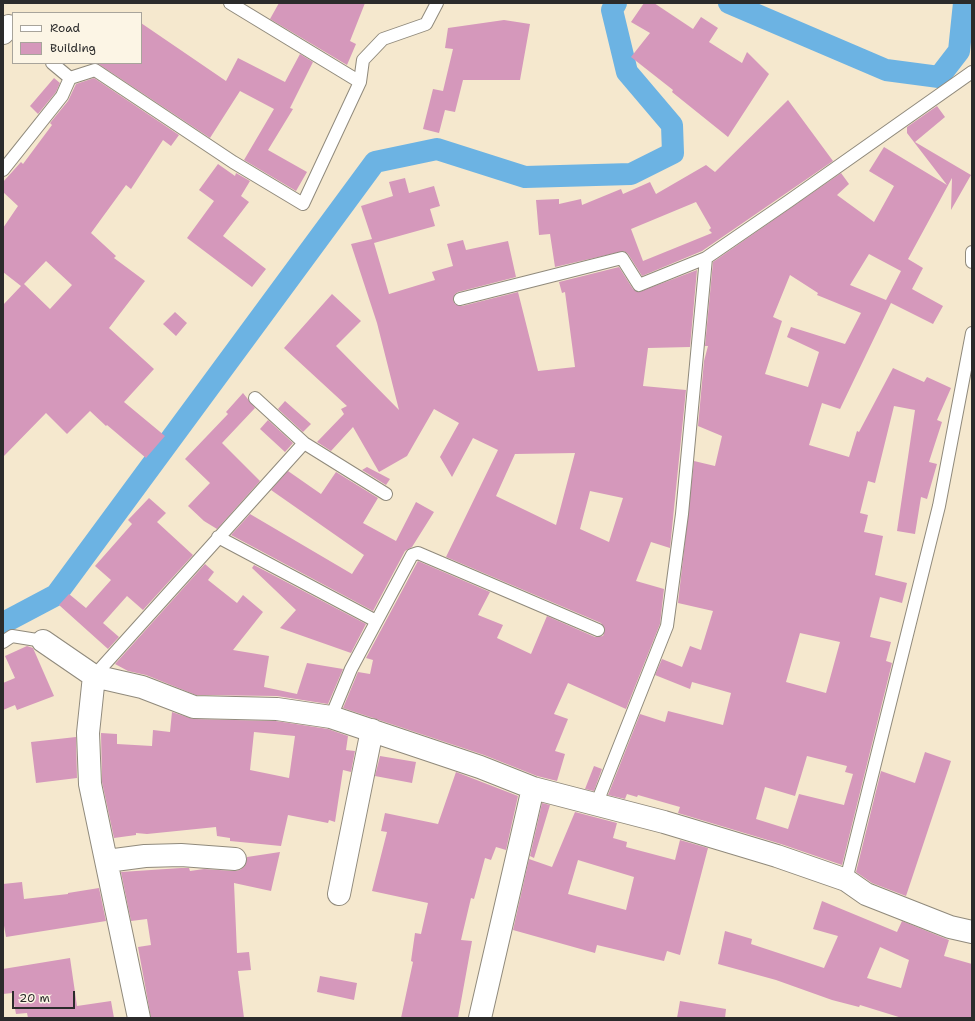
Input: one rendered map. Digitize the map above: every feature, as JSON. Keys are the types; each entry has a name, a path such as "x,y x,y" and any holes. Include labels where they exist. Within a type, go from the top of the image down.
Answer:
{"street":[{"path":"43,641 94,676 142,687 194,707 277,709 331,717 480,767 533,788 702,833 777,856 846,880 866,894 950,927 972,932"},
{"path":"94,676 88,733 90,784 139,1018"},
{"path":"339,894 372,730"},
{"path":"480,1018 533,788"},
{"path":"107,861 144,856 181,855 235,859"}],"lane":[{"path":"230,3 360,82"},
{"path":"3,170 62,96 70,78 95,70 233,162 303,204 360,82 363,60 383,39 426,24 437,3"},
{"path":"53,64 70,78"},
{"path":"460,299 622,258 639,284 706,258 972,72"},
{"path":"972,252 972,262"},
{"path":"596,805 667,626 682,514 706,258"},
{"path":"846,880 901,653 939,506 972,333"},
{"path":"255,398 304,443 386,494"},
{"path":"94,676 304,443"},
{"path":"218,537 376,621"},
{"path":"331,717 351,669 376,621 412,555 418,553 598,630"},
{"path":"3,642 12,636 43,641"}],"building":[{"path":"279,3 365,3 350,41 356,44 347,65 270,19"},
{"path":"644,3 654,3 693,29 701,17 718,28 709,42 742,63 747,52 769,74 728,137 672,92 673,90 631,57 650,33 631,22"},
{"path":"504,20 530,24 520,80 463,80 455,112 445,110 439,133 423,129 433,89 443,91 453,49 445,48 448,28"},
{"path":"142,24 226,81 238,58 285,82 300,54 313,62 290,108 293,109 268,150 307,172 296,191 244,160 274,109 240,91 210,138 99,64 142,64"},
{"path":"54,78 60,83 56,92 38,114 30,106"},
{"path":"94,78 179,135 171,146 163,140 131,189 126,185 91,233 116,256 114,258 145,281 109,328 154,369 124,402 165,436 146,458 107,425 106,426 90,411 67,434 46,413 3,457 3,305 21,286 3,272 3,228 18,206 3,192 3,182 21,162 23,164 52,125 50,123 68,101 76,84","holes":["46,261 72,285 50,309 24,284"]},
{"path":"788,100 833,161 702,251 642,276 628,254 624,251 555,267 550,234 539,235 536,200 559,199 559,204 581,199 582,205 621,189 623,194 650,182 656,194 706,165 715,172","holes":["696,202 711,228 709,230 712,233 643,261 631,229"]},
{"path":"937,106 945,117 915,142 971,175 951,210 952,178 908,259 923,268 912,289 943,306 933,324 891,303 840,409 822,403 809,445 849,457 857,431 859,432 893,368 924,382 927,377 951,388 937,420 942,422 929,462 937,464 927,499 921,497 915,534 897,531 915,410 894,406 875,483 868,481 860,513 868,515 864,532 883,536 875,575 907,583 902,603 880,597 870,637 891,642 886,661 892,663 842,865 781,844 678,813 680,807 638,795 637,797 627,794 625,799 608,795 640,714 665,722 668,711 723,725 731,693 692,682 690,689 655,675 662,659 682,667 690,646 701,650 713,611 678,603 694,461 715,466 722,436 698,426 704,361 708,346 705,346 713,262 841,173 849,184 837,195 874,222 894,186 869,171 884,147 947,185 907,133 907,127","holes":["869,254 901,271 886,300 850,285","790,275 818,293 817,295 861,313 845,344 791,327 787,337 819,352 808,387 765,374 782,321 773,317","800,633 840,642 826,693 786,682","807,756 847,766 845,772 853,774 844,805 799,794 788,829 756,819 765,787 795,796"]},
{"path":"218,164 235,176 236,173 250,181 241,196 249,202 223,236 266,269 252,287 187,238 214,201 199,190"},
{"path":"405,178 409,193 434,186 440,206 430,209 435,226 374,243 389,294 435,280 432,272 453,266 447,244 463,240 466,250 508,241 516,277 458,292 455,294 453,300 455,304 462,306 518,292 538,371 575,367 565,292 562,293 559,282 619,267 633,289 639,292 697,270 690,347 648,348 643,386 686,390 670,548 651,542 636,581 664,589 660,624 626,709 568,683 554,714 568,719 555,751 565,754 557,781 537,776 484,755 343,708 358,672 370,674 373,660 366,658 418,561 490,592 478,615 503,625 497,638 531,654 547,616 595,637 603,636 605,630 601,623 446,557 498,450 473,438 452,477 440,457 459,423 434,409 407,456 379,472 353,427 331,451 317,442 344,414 341,409 347,406 284,348 332,294 361,321 336,346 399,410 377,323 351,244 372,239 361,206 393,196 389,182","holes":["575,453 556,525 496,496 515,454","590,491 623,498 609,542 580,529"]},
{"path":"175,312 187,323 176,336 163,324"},
{"path":"243,393 255,408 222,443 260,481 217,529 204,521 188,506 210,483 185,459 228,414 226,412"},
{"path":"285,401 311,424 303,432 278,409"},
{"path":"268,420 293,443 285,452 260,429"},
{"path":"367,467 390,479 386,485 362,470"},
{"path":"288,471 321,494 336,472 378,498 363,523 396,541 416,502 434,512 412,547 405,551 373,611 231,535 250,514 352,574 364,555 271,490"},
{"path":"149,498 166,513 157,522 193,555 143,610 127,596 103,623 119,637 108,649 59,605 69,594 86,608 111,580 95,566 132,524 128,520"},
{"path":"205,564 214,572 208,580 237,603 243,595 263,612 233,650 269,656 264,687 297,694 307,663 343,669 328,704 277,696 196,695 146,675 128,671 115,664"},
{"path":"254,565 366,624 351,653 280,628 296,610 252,568"},
{"path":"27,646 33,648 54,696 17,710 15,705 3,710 3,683 15,678 5,656"},
{"path":"172,712 193,719 276,721 328,729 348,736 346,750 355,751 351,772 343,770 335,822 329,820 328,823 288,815 281,846 230,841 230,838 217,836 216,827 147,834 136,833 136,835 114,838 102,782 101,733 117,734 117,744 152,746 153,730 170,732","holes":["254,732 295,736 289,778 250,770"]},
{"path":"76,737 77,778 36,783 31,742"},
{"path":"925,752 951,761 906,896 872,883 856,872 881,771 915,783"},
{"path":"380,756 416,762 412,783 375,776"},
{"path":"594,766 602,769 594,791 585,789"},
{"path":"456,772 518,796 506,850 496,847 491,860 485,858 474,899 471,898 461,940 472,941 458,1018 401,1018 413,962 411,961 415,933 421,934 428,903 372,891 387,832 381,831 385,813 438,824"},
{"path":"542,803 550,805 534,858 530,856"},
{"path":"575,812 617,823 613,838 627,842 626,847 675,860 680,840 708,848 680,955 667,951 664,961 597,945 595,953 513,930 529,859 552,867","holes":["578,860 634,877 626,910 568,894"]},
{"path":"280,852 271,891 234,883 237,953 249,952 251,970 238,971 244,1018 151,1018 138,947 151,945 147,919 131,921 121,872 181,868 189,868 190,871 204,869 234,871 240,870 245,866 247,857"},
{"path":"22,882 24,899 68,894 99,888 106,921 6,937 3,920 3,884"},
{"path":"822,901 897,932 902,921 949,940 944,956 972,964 972,1018 902,1018 860,1005 859,1007 832,1000 776,980 718,964 725,931 752,939 751,944 824,968 838,936 813,929","holes":["880,947 909,960 901,988 867,978"]},
{"path":"70,958 77,1006 111,1001 114,1018 28,1018 27,1013 16,1014 12,993 3,994 3,969"},
{"path":"320,976 357,983 354,1000 317,992"},
{"path":"680,1001 726,1009 725,1018 677,1018"}],"waterway":[{"path":"3,623 56,595 375,162 437,149 525,177 631,174 673,153 672,125 627,72 612,10 616,3"},
{"path":"729,3 886,70 939,77 959,51 964,3"}]}
